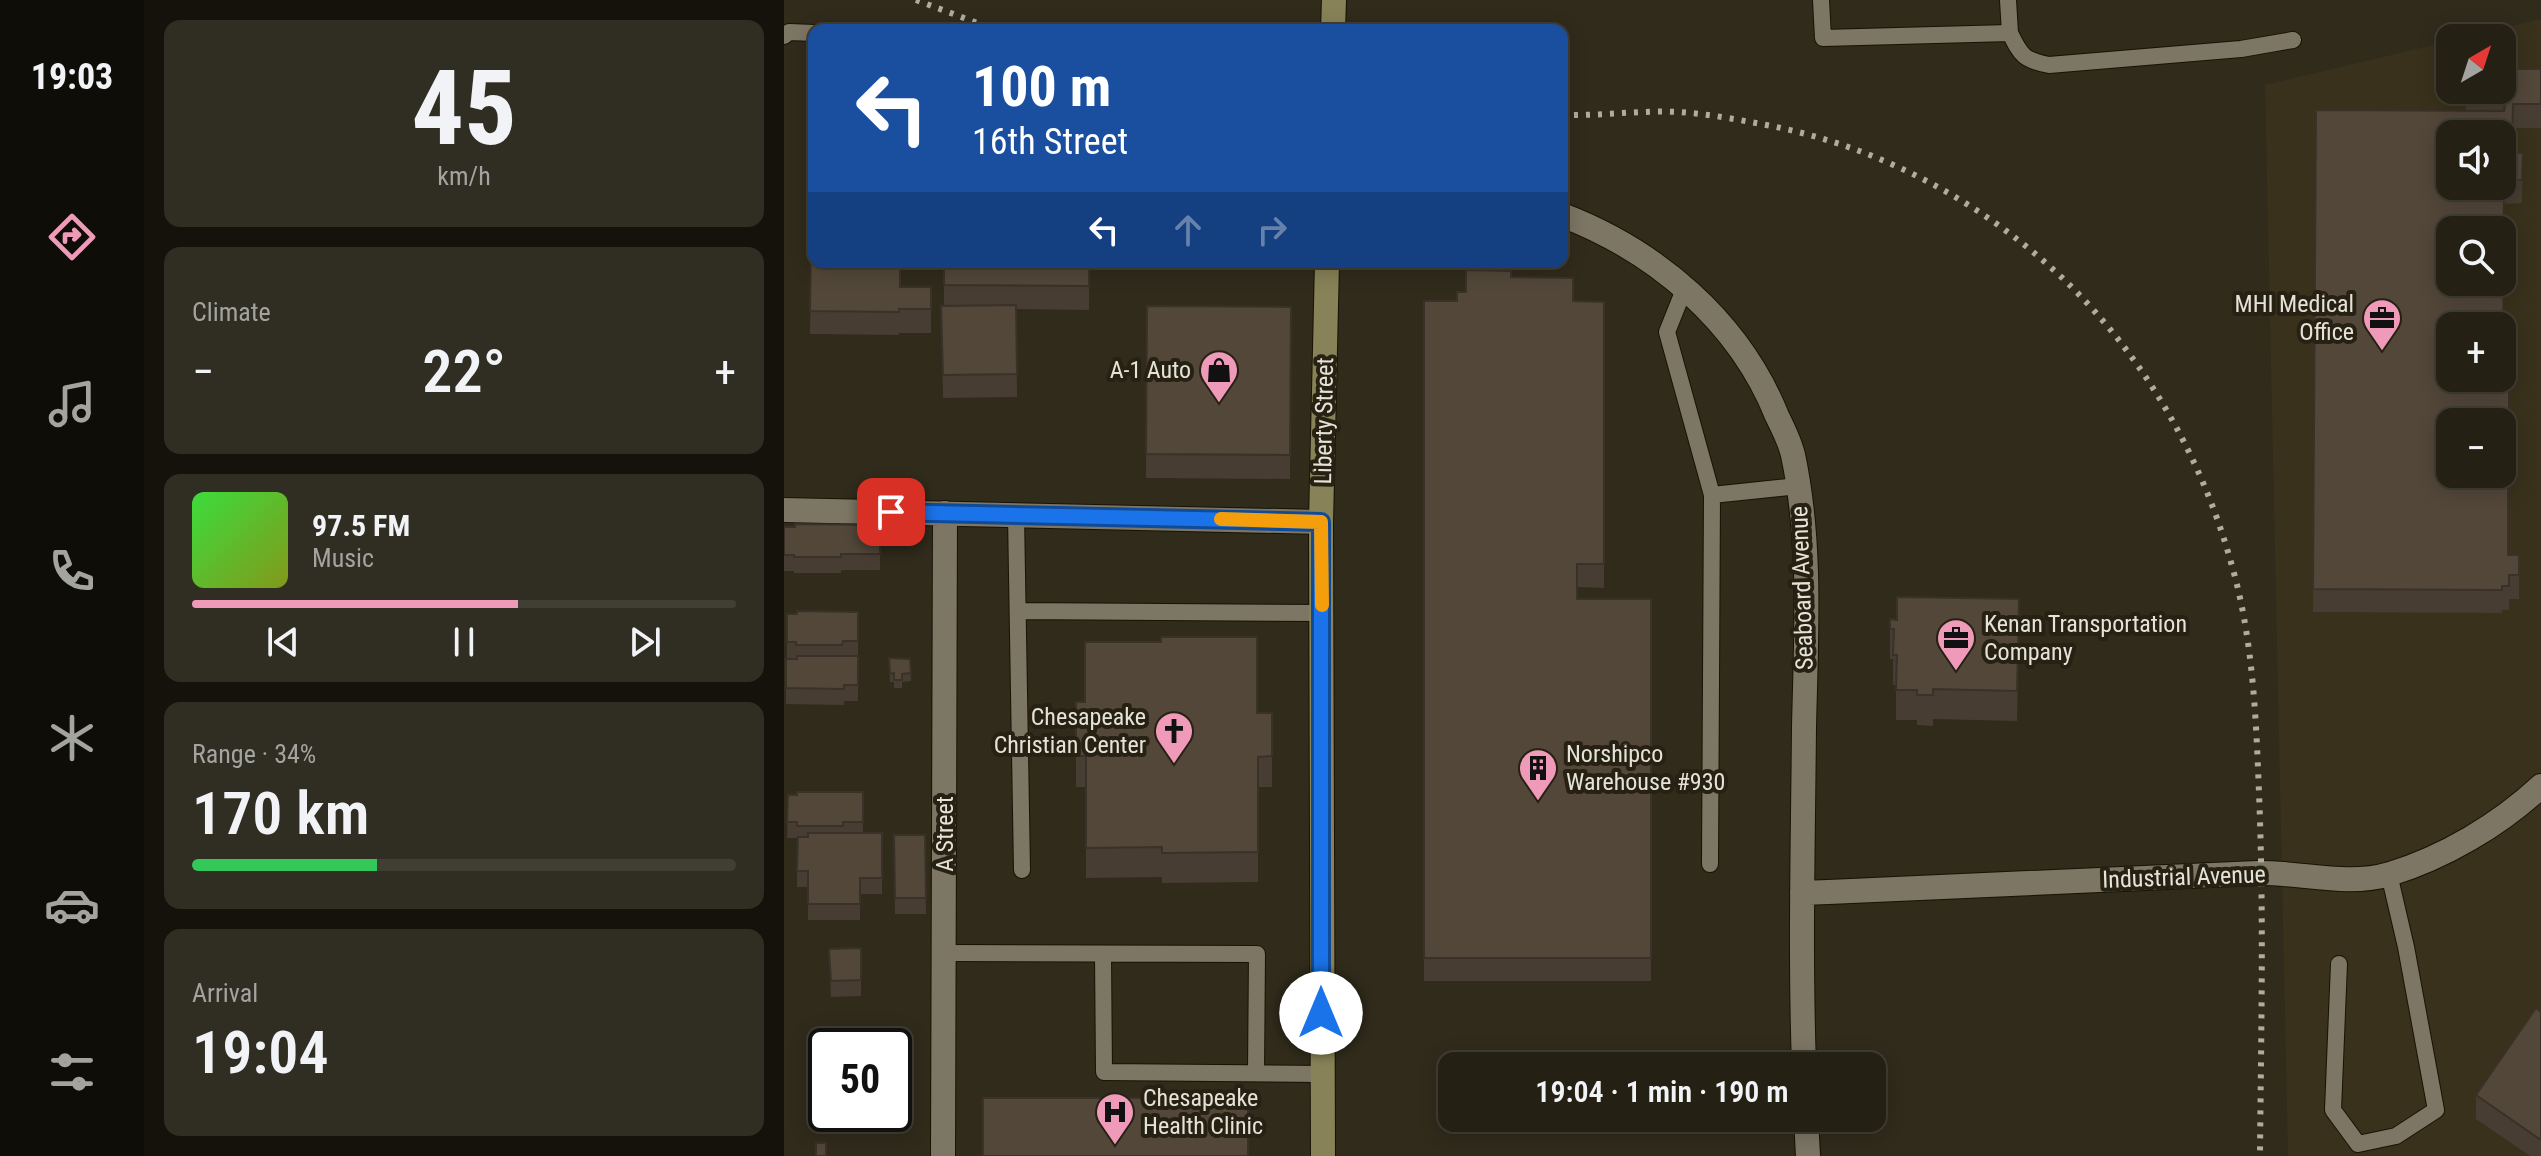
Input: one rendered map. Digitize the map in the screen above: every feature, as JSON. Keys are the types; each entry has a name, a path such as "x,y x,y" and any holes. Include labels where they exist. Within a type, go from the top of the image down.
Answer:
{"main road":[{"path":"1333,24 1334,0"},
{"name":"Liberty Street","path":"1323,1156 1321,522 1327,268"}],"street":[{"name":"Seaboard Avenue","path":"1568,217 1600,230 1649,259 1685,287 1752,364 1792,451 1803,511 1806,603 1802,893 1804,1052"},
{"path":"784,510 1321,522"},
{"name":"A Street","path":"943,1156 945,513"},
{"name":"Industrial Avenue","path":"1802,893 2262,873 2355,880 2389,874 2467,840 2516,809 2541,786"},
{"path":"1807,1132 1808,1156"}],"lane":[{"path":"1821,0 1823,38 2010,33"},
{"path":"2008,0 2010,33 2019,52 2030,61 2049,65 2241,49 2293,40"},
{"path":"784,36 789,32 808,33"},
{"path":"1685,287 1667,332 1712,495 1710,864"},
{"path":"1712,495 1798,486"},
{"path":"1016,515 1022,870"},
{"path":"1018,611 1322,613"},
{"path":"2339,964 2333,1110 2358,1144 2396,1136 2436,1110 2406,947 2389,874"},
{"path":"946,953 1257,954 1256,1072"},
{"path":"1103,955 1104,1072 1321,1074"}],"shaded area":[{"path":"2541,19 2541,1156 2288,1156 2265,85 2436,44 2436,104 2516,104 2516,25"}],"building":[{"name":"MHI Medical Office","path":"2516,69 2541,69 2541,104 2516,104"},
{"name":"MHI Medical Office","path":"2505,104 2513,104 2513,120 2436,120 2436,200 2504,200 2504,216 2436,216 2436,296 2503,296 2503,312 2436,312 2436,392 2509,392 2509,408 2436,408 2436,488 2508,488 2508,555 2519,555 2519,575 2509,575 2509,586 2502,586 2502,590 2313,589 2316,110 2504,111"},
{"name":"MHI Medical Office","path":"2516,153 2523,153 2522,180 2516,180"},
{"path":"811,268 900,268 900,287 931,287 931,309 899,309 899,312 810,311"},
{"path":"944,268 1089,268 1089,286 944,285"},
{"name":"Norshipco Warehouse #930","path":"1466,270 1511,271 1511,277 1573,278 1573,301 1604,302 1604,564 1577,564 1577,599 1651,599 1651,958 1424,958 1424,301 1457,301 1457,292 1466,292"},
{"path":"1016,305 1017,374 943,375 941,306"},
{"name":"A-1 Auto","path":"1147,306 1291,307 1290,455 1146,454"},
{"path":"795,524 880,525 880,554 841,554 841,557 784,555 784,527 795,527"},
{"name":"Kenan Transportation Company","path":"1897,597 2019,599 2017,691 1933,689 1933,695 1917,695 1917,690 1896,690 1897,655 1893,655 1894,629 1890,629 1890,619 1897,620"},
{"path":"797,611 858,612 858,641 843,641 842,645 796,645 796,642 787,642 787,614 797,614"},
{"name":"Chesapeake Christian Center","path":"1161,637 1257,637 1257,713 1272,713 1272,756 1258,757 1258,852 1162,853 1162,847 1086,848 1086,756 1076,756 1076,702 1085,702 1085,642 1161,642"},
{"path":"797,656 858,656 858,685 844,685 844,689 786,688 786,659 797,659"},
{"path":"889,658 910,659 911,673 902,674 902,680 894,680 894,673 890,674"},
{"path":"797,792 863,792 863,822 843,822 843,826 797,826 797,822 787,822 788,795 797,795"},
{"path":"808,833 882,833 882,878 860,878 860,904 808,904 808,871 797,871 798,837 808,837"},
{"path":"894,835 925,835 926,898 895,898"},
{"path":"861,948 861,980 831,981 829,949"},
{"path":"2536,1008 2541,1012 2541,1140 2476,1095"},
{"path":"983,1098 1163,1098 1163,1105 1248,1105 1248,1156 983,1156"},
{"path":"816,1143 826,1143 826,1156 816,1156"}],"railway":[{"path":"916,0 980,24"},
{"path":"1568,115 1665,112 1721,117 1835,142 1905,170 1972,207 2033,252 2068,283 2130,355 2156,394 2201,477 2218,521 2239,594 2249,650 2261,838 2260,1156"}],"slow traffic":[{"path":"1221,519 1321,522 1322,605"}],"place":[{"name":"MHI Medical Office","path":"2382,352"},
{"name":"A-1 Auto","path":"1219,404"},
{"name":"Kenan Transportation Company","path":"1956,672"},
{"name":"Chesapeake Christian Center","path":"1174,765"},
{"name":"Norshipco Warehouse #930","path":"1538,802"},
{"name":"Chesapeake Health Clinic","path":"1115,1146"}],"route":[{"path":"891,512 1321,522 1321,1013"}]}
